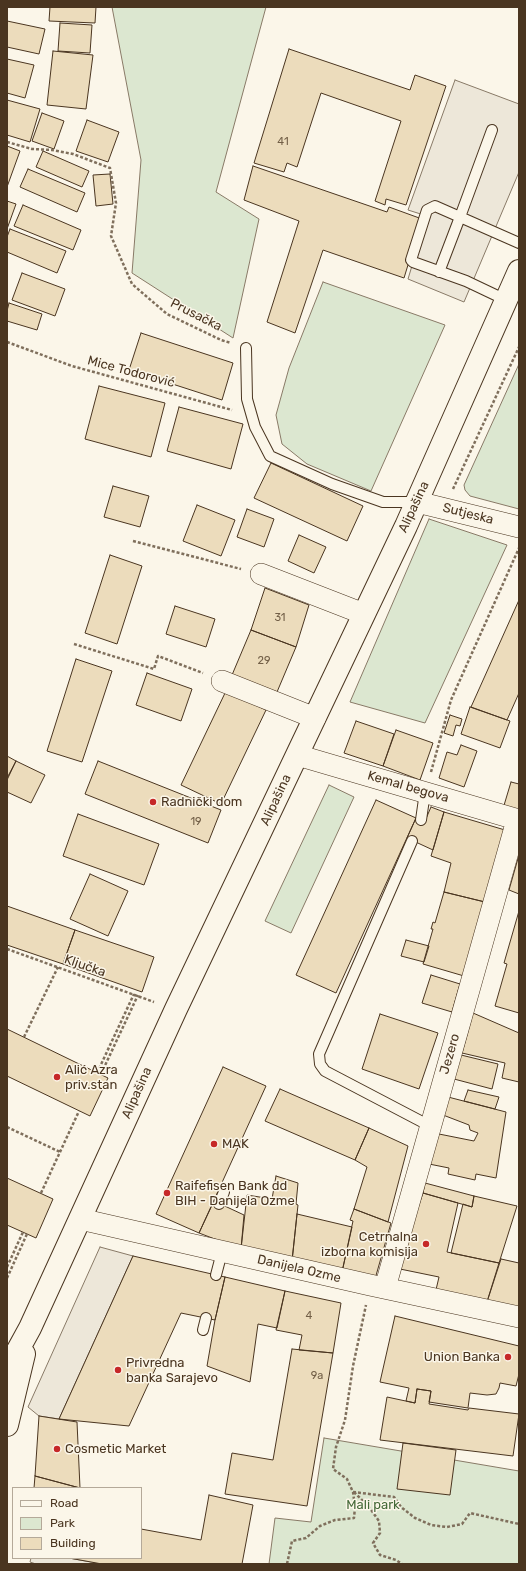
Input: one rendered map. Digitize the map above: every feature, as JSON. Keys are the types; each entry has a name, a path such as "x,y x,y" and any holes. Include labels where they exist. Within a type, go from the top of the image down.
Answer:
{"main road":[{"name":"Alipašina","path":"7,1370 30,1328 176,1009 417,502 519,271"},
{"name":"Alipašina","path":"7,1425 30,1328"}],"street":[{"name":"Sutjeska","path":"417,502 519,527"},
{"path":"261,574 364,614"},
{"path":"222,681 315,718"},
{"name":"Kemal begova","path":"297,755 518,820"},
{"name":"Jezero","path":"378,1287 430,1126 518,820"},
{"name":"Danijela Ozme","path":"80,1219 202,1241 222,1252 519,1317"}],"lane":[{"path":"440,272 492,130"},
{"path":"506,300 466,281 411,260 427,210 435,206 519,243"},
{"path":"246,348 248,399 255,426 270,456 332,484 383,502 417,502"},
{"path":"421,820 425,792"},
{"path":"412,841 319,1054 320,1064 325,1071 430,1126"},
{"path":"219,1204 224,1192"},
{"path":"216,1275 222,1252"},
{"path":"203,1330 206,1318"}],"path":[{"name":"Prusačka","path":"7,142 32,149 52,150 73,154 110,168 116,203 111,236 132,284 167,314 221,340 246,348"},
{"name":"Mice Todorović","path":"7,342 72,366 252,415"},
{"path":"452,492 519,347"},
{"path":"133,541 261,574"},
{"path":"425,792 451,700 519,547"},
{"path":"74,644 154,669 158,656 222,681"},
{"name":"Ključka","path":"7,949 157,1003"},
{"path":"24,1037 58,967"},
{"path":"97,1073 134,994"},
{"path":"101,1074 138,995"},
{"path":"41,1194 80,1111"},
{"path":"7,1127 60,1152"},
{"path":"7,1267 23,1232"},
{"path":"7,1278 27,1234"},
{"path":"287,1564 292,1541 306,1538 320,1526 335,1520 354,1518 355,1507 353,1492 347,1479 333,1469 336,1447 345,1420 353,1366 378,1287"},
{"path":"353,1492 394,1497 401,1507 410,1515 431,1525 447,1526 462,1524 470,1513 519,1524"},
{"path":"353,1492 369,1507 379,1521 380,1533 373,1543 380,1555 396,1560 402,1564"}],"green space":[{"path":"112,7 266,7 216,192 259,219 233,338 132,273 141,160"},
{"path":"323,282 445,325 371,491 307,464 282,444 276,415 289,368"},
{"path":"519,364 519,509 470,496 465,490 464,485"},
{"path":"429,519 507,545 425,723 350,702"},
{"path":"329,785 354,797 291,933 265,921"},
{"name":"Mali park","path":"324,1438 519,1471 519,1564 269,1564 275,1518 311,1522"}],"shaded area":[{"path":"455,80 519,104 519,172 464,302 408,279 427,216 408,210"},
{"path":"100,1247 133,1256 59,1419 39,1416 28,1407"},
{"path":"31,1559 74,1559 102,1564 36,1564 30,1562"}],"building":[{"path":"50,7 96,7 95,23 49,21"},
{"path":"7,21 45,29 39,54 7,47"},
{"path":"60,23 92,25 90,53 58,51"},
{"path":"289,49 410,90 415,75 446,86 406,205 386,199 385,205 375,201 401,121 321,93 297,167 287,163 284,172 254,163"},
{"path":"53,51 93,55 86,109 47,105"},
{"path":"7,59 34,65 25,98 7,93"},
{"path":"7,100 40,109 30,142 7,135"},
{"path":"42,113 64,121 54,149 32,141"},
{"path":"87,120 119,132 108,162 76,151"},
{"path":"7,146 20,151 7,187"},
{"path":"43,151 89,171 82,187 36,167"},
{"path":"253,166 387,212 389,207 422,219 404,278 323,250 295,333 267,322 299,221 244,200"},
{"path":"28,169 85,193 77,212 20,187"},
{"path":"110,174 113,204 96,206 93,175"},
{"path":"7,201 16,204 7,229"},
{"path":"23,205 81,230 73,250 14,226"},
{"path":"10,229 66,251 57,273 7,252 7,237"},
{"path":"22,273 65,289 55,316 12,300"},
{"path":"9,303 42,314 37,330 7,321"},
{"path":"141,333 233,363 222,400 129,370"},
{"path":"99,386 165,403 151,457 85,439"},
{"path":"179,407 243,424 231,469 167,451"},
{"path":"271,463 363,506 347,541 254,498"},
{"path":"113,486 149,496 140,527 104,517"},
{"path":"197,505 235,520 221,556 183,541"},
{"path":"247,509 274,519 264,547 237,537"},
{"path":"299,535 326,547 314,573 288,561"},
{"path":"110,555 142,566 117,644 85,633"},
{"path":"265,588 309,605 296,647 251,630"},
{"path":"519,600 519,693 507,720 471,707"},
{"path":"175,606 215,619 206,647 166,634"},
{"path":"251,630 296,647 277,692 232,675"},
{"path":"76,659 112,671 82,762 47,751"},
{"path":"147,673 192,689 181,721 136,705"},
{"path":"226,691 266,710 221,804 181,785"},
{"path":"470,707 510,721 500,748 461,734"},
{"path":"450,715 462,719 460,726 456,725 453,736 444,733"},
{"path":"356,721 394,734 383,766 344,753"},
{"path":"396,730 433,743 420,780 383,766"},
{"path":"461,745 477,751 464,787 439,778 447,752 457,755"},
{"path":"7,756 16,761 7,778"},
{"path":"16,761 45,775 31,803 7,792 7,780"},
{"name":"Radnički dom","path":"98,761 221,810 208,843 85,794"},
{"path":"511,782 519,784 519,817 502,812"},
{"path":"376,800 416,818 336,993 296,975"},
{"path":"431,807 444,812 433,850 407,838 416,818 425,821"},
{"path":"444,812 505,830 485,902 444,892 451,863 431,856"},
{"path":"78,814 159,844 144,885 63,856"},
{"path":"519,855 519,894 509,890"},
{"path":"90,874 128,891 108,936 70,919"},
{"path":"444,892 485,902 464,976 423,964 433,929 431,929 433,922 435,923"},
{"path":"7,906 75,930 63,964 7,945"},
{"path":"519,911 519,1013 495,1006 507,964 504,963"},
{"path":"75,930 154,957 142,992 63,964"},
{"path":"406,940 429,946 424,962 401,956"},
{"path":"431,975 460,984 452,1012 422,1003"},
{"path":"473,1013 519,1033 519,1082 502,1078 505,1063 462,1053"},
{"path":"380,1014 438,1033 419,1089 362,1069"},
{"path":"7,1029 108,1078 90,1116 7,1076"},
{"path":"461,1055 498,1064 492,1089 454,1079"},
{"name":"MAK","path":"223,1067 266,1086 199,1233 156,1214"},
{"path":"280,1089 369,1128 355,1160 265,1121"},
{"path":"468,1090 499,1097 495,1109 464,1101"},
{"path":"448,1097 506,1112 496,1178 476,1174 475,1180 448,1174 449,1168 429,1164 439,1134 474,1141 478,1133 470,1130 469,1125 443,1115"},
{"path":"369,1128 408,1146 388,1222 354,1209 367,1167 355,1160"},
{"path":"276,1176 298,1183 296,1204 298,1205 292,1261 241,1249 247,1195 272,1199"},
{"path":"7,1178 53,1199 36,1238 7,1225"},
{"path":"425,1183 474,1196 472,1207 423,1193"},
{"path":"423,1193 458,1203 447,1252 499,1263 486,1305 435,1294 439,1277 400,1269 407,1239"},
{"path":"474,1196 517,1206 499,1263 451,1253 463,1204 472,1207"},
{"path":"214,1201 244,1215 241,1249 199,1233"},
{"path":"354,1209 391,1223 375,1279 342,1272 353,1221 350,1220"},
{"path":"297,1214 352,1227 342,1272 292,1261"},
{"name":"Privredna banka Sarajevo","path":"133,1256 225,1277 215,1320 181,1313 129,1426 59,1419"},
{"path":"501,1259 519,1263 519,1313 486,1305"},
{"path":"225,1277 285,1291 277,1328 258,1324 250,1382 207,1366 215,1320"},
{"path":"285,1291 341,1303 333,1353 299,1350 302,1335 276,1330"},
{"path":"395,1316 519,1346 519,1374 516,1386 500,1383 496,1394 487,1395 470,1393 468,1408 429,1402 431,1391 417,1389 415,1403 406,1401 409,1388 380,1382"},
{"path":"292,1349 333,1353 307,1506 225,1494 232,1453 273,1460"},
{"path":"417,1389 431,1391 429,1404 468,1410 469,1408 519,1414 513,1456 380,1440 387,1397 415,1403"},
{"name":"Cosmetic Market","path":"39,1416 77,1422 80,1487 35,1476"},
{"path":"403,1443 456,1450 450,1495 397,1489"},
{"path":"35,1476 76,1487 34,1487"},
{"path":"209,1495 253,1505 242,1564 102,1564 74,1559 142,1559 142,1529 201,1540"}],"place":[{"name":"Radnički dom","path":"153,802"},
{"name":"Alić Azra priv.stan","path":"57,1077"},
{"name":"MAK","path":"214,1144"},
{"name":"Raifefisen Bank dd BIH - Danijela Ozme","path":"167,1193"},
{"name":"Cetrnalna izborna komisija","path":"426,1244"},
{"name":"Union Banka","path":"508,1357"},
{"name":"Privredna banka Sarajevo","path":"118,1370"},
{"name":"Cosmetic Market","path":"57,1449"}]}
